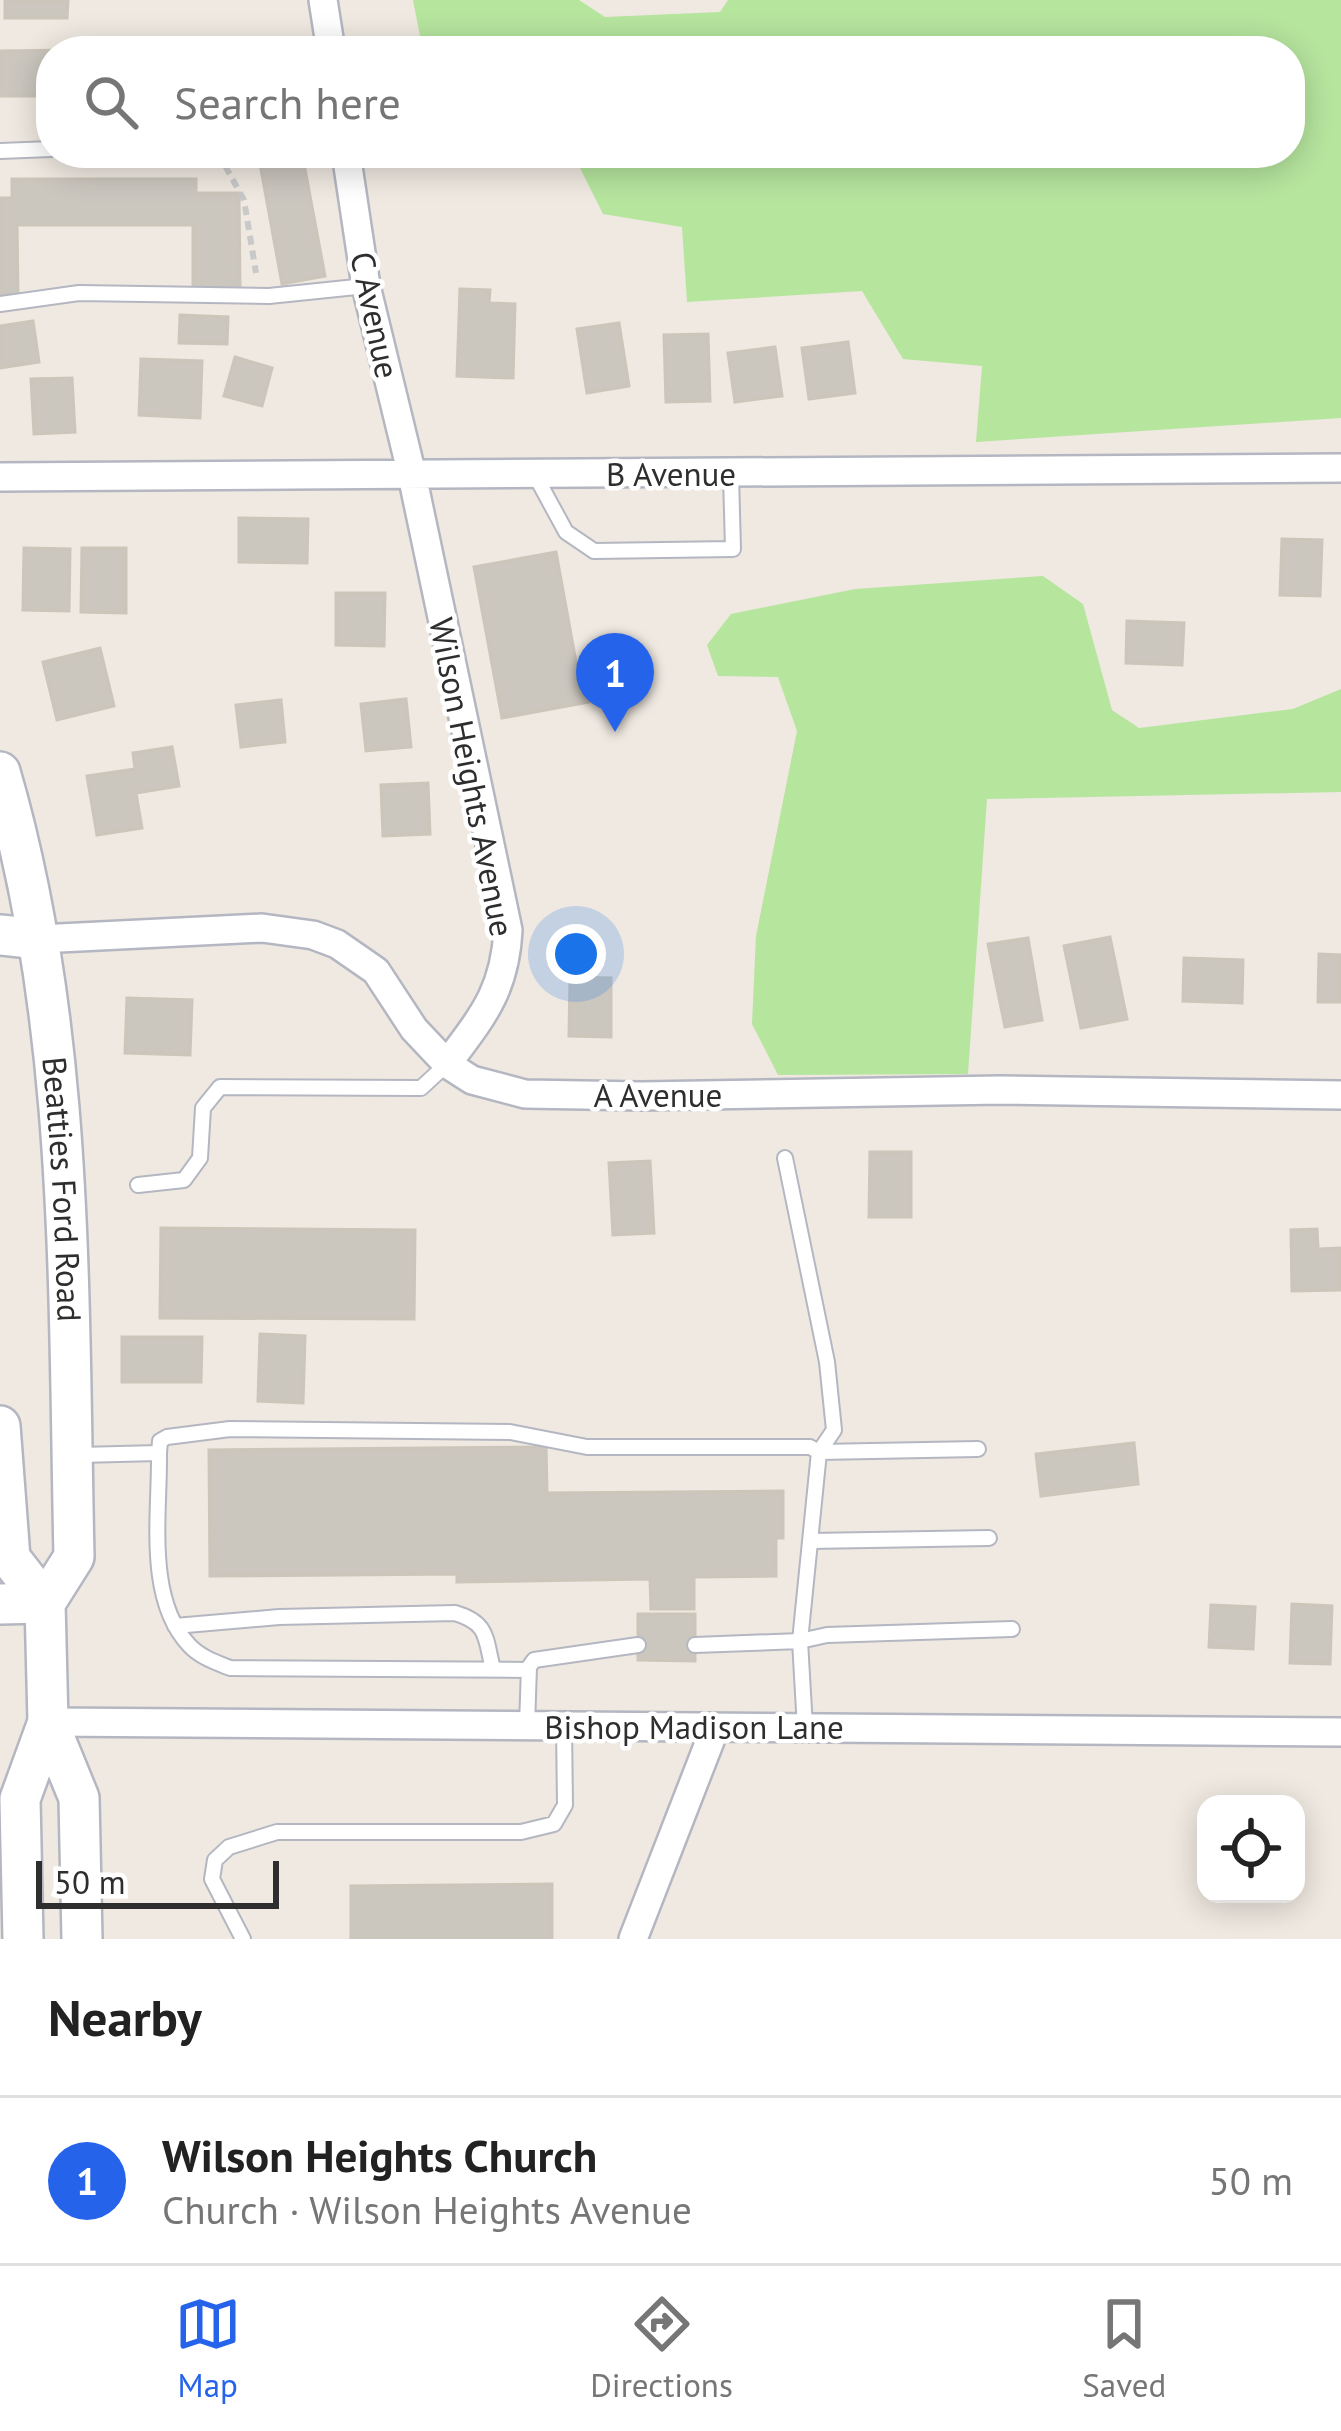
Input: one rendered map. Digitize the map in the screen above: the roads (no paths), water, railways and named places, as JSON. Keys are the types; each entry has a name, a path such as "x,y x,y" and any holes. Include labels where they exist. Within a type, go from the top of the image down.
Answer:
{"main road":[{"name":"Beatties Ford Road","path":"0,772 20,937 64,1138 74,1557 45,1603"},
{"path":"0,1426 10,1558 45,1603 48,1722 79,1798 82,1939"},
{"path":"0,1604 45,1603"},
{"path":"23,1939 20,1799 48,1722"}],"street":[{"path":"323,0 329,36"},
{"name":"C Avenue","path":"348,168 366,286 412,475"},
{"name":"B Avenue","path":"0,477 1341,468"},
{"name":"Wilson Heights Avenue","path":"412,475 508,930 506,963 496,994 446,1064"},
{"name":"A Avenue","path":"20,937 262,928 313,935 337,944 376,971 414,1029 446,1064 472,1079 525,1094 1000,1090 1341,1095"},
{"name":"Bishop Madison Lane","path":"48,1722 1341,1732"},
{"path":"633,1939 715,1728"}],"lane":[{"path":"0,152 36,150"},
{"path":"0,304 80,293 269,296 366,286"},
{"path":"535,474 566,532 594,551 733,549 731,475"},
{"path":"138,1184 184,1180 200,1158 203,1108 220,1087 422,1088 446,1064"},
{"path":"785,1158 827,1362 834,1430 819,1452 800,1641 805,1728"},
{"path":"530,1670 230,1668 203,1657 175,1625 160,1576 160,1441 230,1429 510,1432 586,1448 793,1444 819,1452 978,1449"},
{"path":"71,1455 159,1453"},
{"path":"810,1541 989,1538"},
{"path":"175,1625 455,1613 476,1619 493,1670"},
{"path":"695,1645 800,1641 827,1635 1012,1630"},
{"path":"527,1726 534,1660 638,1645"},
{"path":"243,1939 212,1880 215,1860 229,1847 277,1832 542,1828 554,1824 565,1805 564,1726"}],"place":[{"name":"Wilson Heights Church","path":"615,732"}]}
